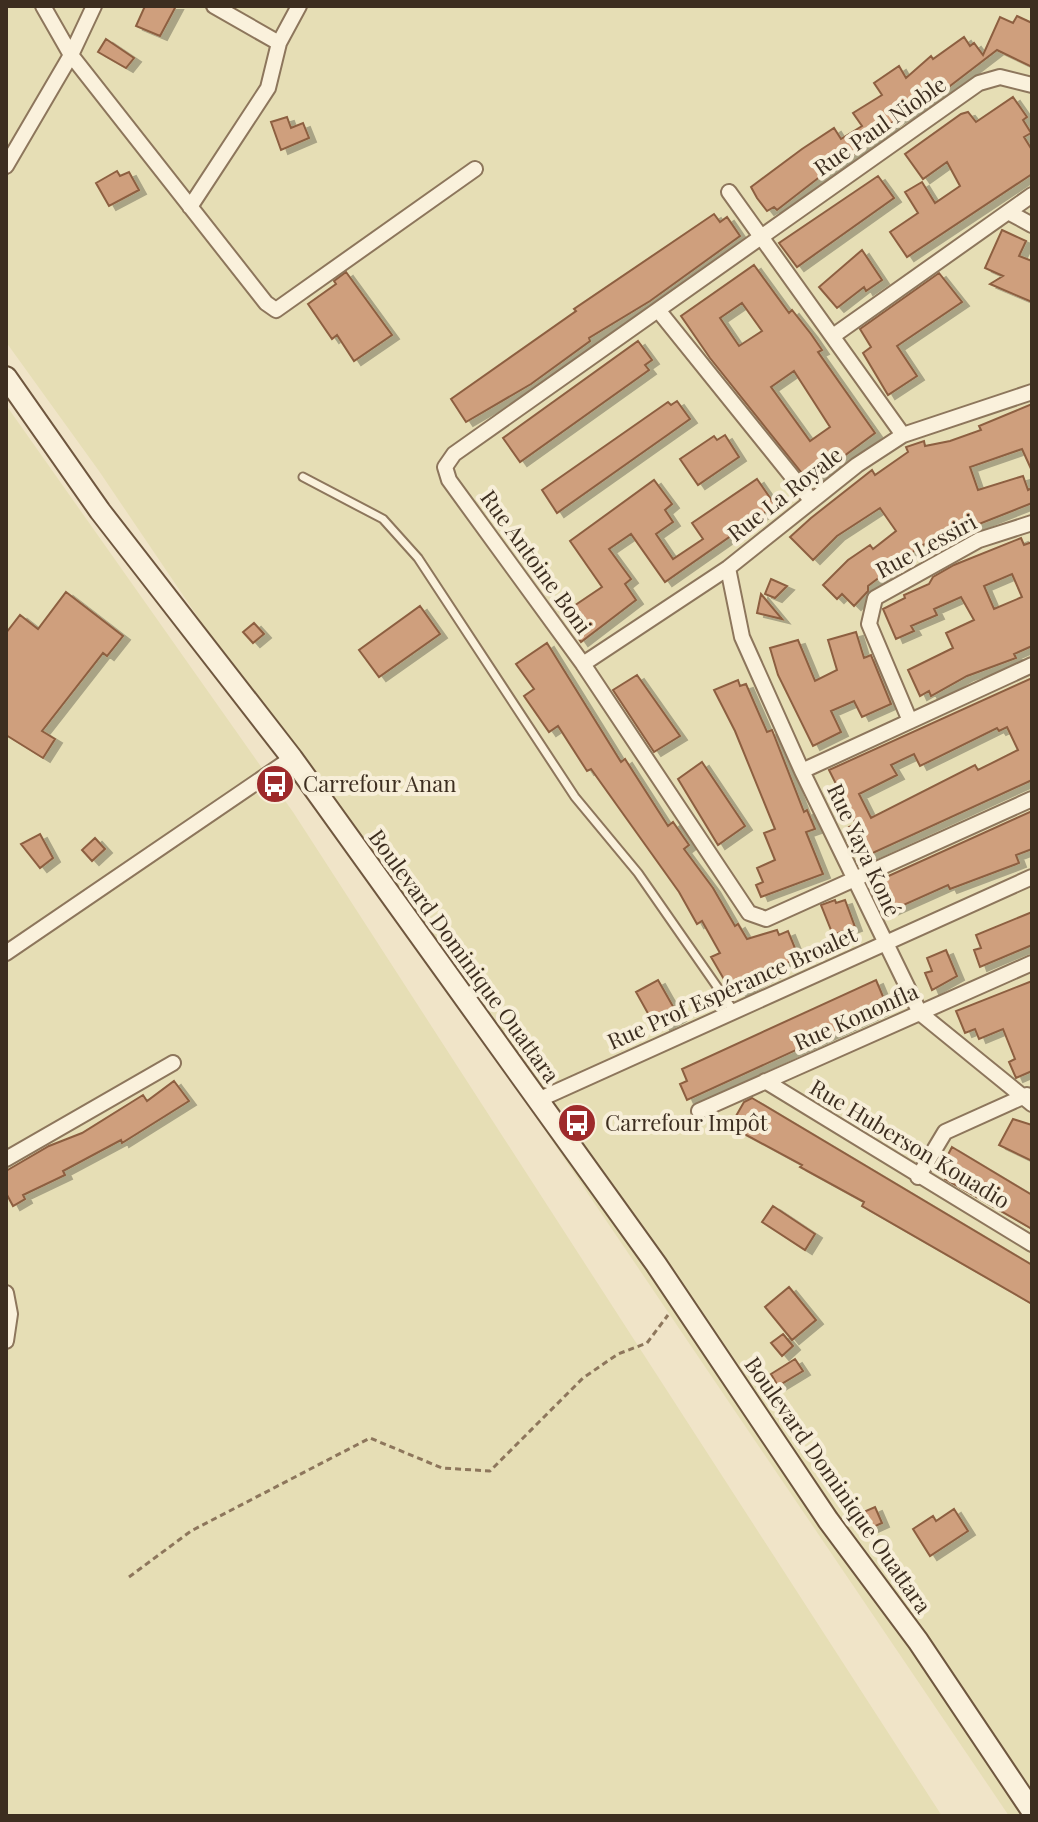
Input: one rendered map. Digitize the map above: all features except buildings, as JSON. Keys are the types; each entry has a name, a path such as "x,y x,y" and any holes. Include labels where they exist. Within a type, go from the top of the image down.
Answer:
{"street":[{"path":"43,6 71,55 266,303 276,310 475,169"},
{"path":"6,166 71,55 94,6"},
{"path":"214,6 279,43"},
{"path":"190,207 268,88 279,43 299,6"},
{"name":"Rue Paul Nioble","path":"762,236 979,83 1000,77 1032,85"},
{"path":"729,192 903,435"},
{"path":"833,336 1032,195"},
{"path":"1010,213 1032,225"},
{"name":"Rue Antoine Boni","path":"762,236 454,454 445,467 449,480 583,664 749,913 766,919 1032,799"},
{"path":"658,310 811,500"},
{"name":"Boulevard Dominique Ouattara","path":"6,377 100,511 292,758 538,1100 680,1299 1032,1811"},
{"name":"Rue La Royale","path":"583,664 728,568 811,500 903,435 1032,392"},
{"name":"Rue Lessiri","path":"910,721 869,624 875,598 979,540 1032,523"},
{"name":"Rue Yaya Koné","path":"728,568 742,637 802,771 920,1013 1029,1098"},
{"path":"802,771 1032,665"},
{"path":"6,953 292,758"},
{"name":"Rue Prof Espérance Broalet","path":"538,1100 1032,877"},
{"name":"Rue Kononfla","path":"699,1111 1032,963"},
{"path":"6,1159 173,1063"},
{"name":"Rue Huberson Kouadio","path":"765,1081 1032,1244"},
{"path":"918,1177 945,1132 1029,1098"},
{"path":"6,1293 10,1314 6,1341"}],"lane":[{"path":"303,477 383,519 418,558 575,797 638,873 734,1011"}],"path":[{"path":"129,1577 191,1531 370,1438 442,1468 490,1471 583,1378 618,1354 647,1343 680,1299"}],"shaded area":[{"path":"6,6 1032,6 1032,1816 1009,1816 99,471 6,342"},
{"path":"6,405 293,812 942,1816 6,1816"}],"place":[{"name":"Carrefour Anan","path":"275,784"},
{"name":"Carrefour Impôt","path":"577,1123"}]}
